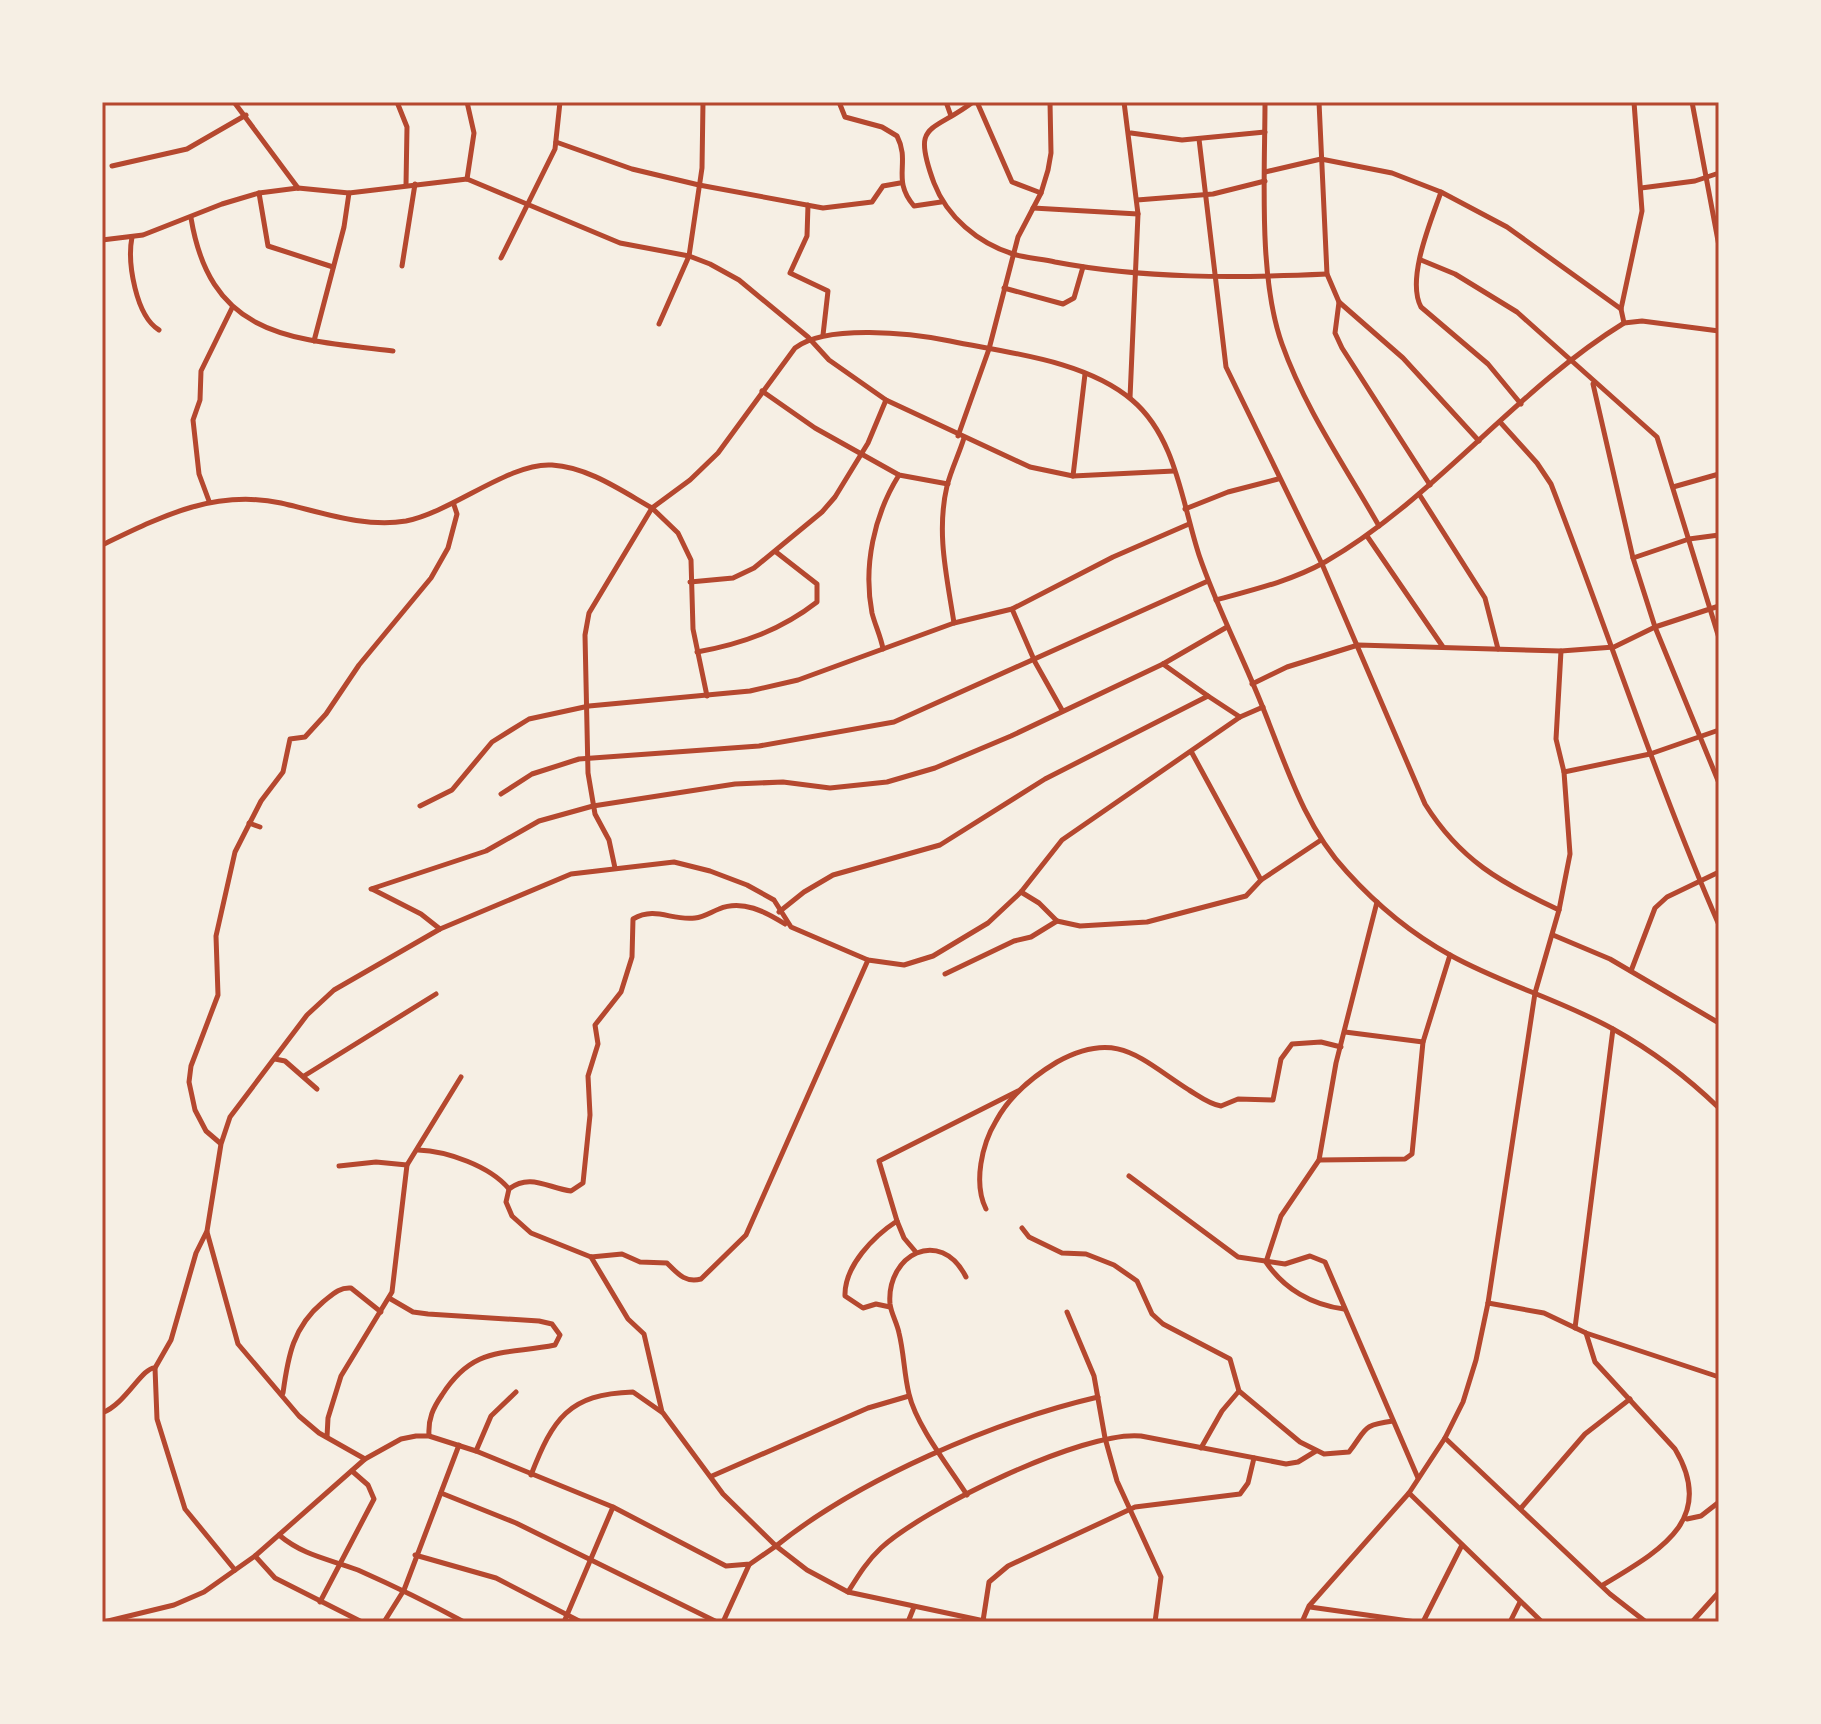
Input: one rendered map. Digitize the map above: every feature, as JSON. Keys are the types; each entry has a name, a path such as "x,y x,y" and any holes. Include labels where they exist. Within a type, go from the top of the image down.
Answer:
{"street":[{"path":"235,102 298,188"},
{"path":"397,102 407,127 406,185"},
{"path":"467,102 474,133 467,179"},
{"path":"501,258 556,142 560,102"},
{"path":"659,324 689,256 699,185 703,102"},
{"path":"839,102 840,111 854,122 882,127 897,136 902,153 900,183 914,206 941,202"},
{"path":"946,102 951,116"},
{"path":"1041,193 1012,182 975,102 927,131 923,141 941,202 976,235 1013,254 1137,273 1216,276 1327,274"},
{"path":"954,623 942,549 948,484 989,349 1021,227 1041,193 1051,153 1050,102"},
{"path":"1124,102 1131,133 1138,214 1130,398"},
{"path":"1265,102 1269,276 1275,320 1309,407 1379,526"},
{"path":"1319,102 1327,274 1339,302 1403,358 1479,441"},
{"path":"1624,323 1621,309 1640,232 1641,188 1634,102"},
{"path":"1692,102 1719,246"},
{"path":"112,166 187,149 246,115"},
{"path":"1131,133 1155,139 1199,139 1265,132"},
{"path":"1199,139 1226,367 1322,564 1425,804 1444,836 1507,886 1559,910"},
{"path":"556,142 632,169 699,185 829,208 872,202 883,186 900,183"},
{"path":"1265,172 1321,159 1379,169 1441,192 1507,227 1621,309"},
{"path":"1641,188 1719,173"},
{"path":"102,240 132,237 259,193 298,188 349,193 467,179 620,243 689,256 739,280 808,337 829,360 886,400 1030,467 1073,476 1174,471"},
{"path":"1137,200 1205,195 1265,181"},
{"path":"402,266 415,184"},
{"path":"1441,192 1415,289 1421,307 1488,364 1521,404"},
{"path":"259,193 268,246 333,267"},
{"path":"314,341 349,193"},
{"path":"808,205 807,236 790,273 828,291 823,335"},
{"path":"1033,208 1138,214"},
{"path":"191,218 197,254 211,281 232,308 288,336 393,351"},
{"path":"132,237 131,270 147,319 159,330"},
{"path":"1421,260 1487,291 1527,319 1592,382 1657,437 1719,638"},
{"path":"1004,288 1063,304 1074,298 1083,267"},
{"path":"1339,302 1334,323 1338,341 1430,485"},
{"path":"209,501 199,474 193,420 200,400 201,371 232,308"},
{"path":"1216,600 1271,585 1322,564 1367,536 1572,361 1624,323 1642,321 1719,331"},
{"path":"615,868 609,840 593,806 585,635 589,613 652,508 690,480 718,453 795,348 808,337 885,334 937,339 989,349 1085,374 1130,398 1148,416 1164,441 1208,581 1263,707 1283,765 1321,840 1377,902 1450,955 1613,1029 1690,1080 1719,1108"},
{"path":"1073,476 1085,374"},
{"path":"1592,382 1633,558 1655,627 1719,783"},
{"path":"762,391 815,428 899,475 948,484"},
{"path":"690,582 733,578 776,552 835,497 861,454 886,400"},
{"path":"1500,422 1537,463 1551,484 1614,647 1650,754 1719,925"},
{"path":"102,545 163,515 209,501 265,500 385,523 408,520 454,505 521,470 550,465 593,476 652,508 672,526 687,547 697,652 707,696"},
{"path":"1673,487 1719,474"},
{"path":"883,649 870,597 871,550 881,513 899,475"},
{"path":"1185,509 1228,492 1278,479"},
{"path":"1419,494 1485,598 1498,649"},
{"path":"221,1144 206,1131 200,1120 189,1082 196,1047 218,995 216,936 235,852 249,823 283,772 290,739 305,737 326,714 441,563 457,514 454,505"},
{"path":"420,806 452,790 492,742 529,719 589,706 707,696 798,680 954,623 1012,609 1113,557 1189,524"},
{"path":"1633,558 1689,539 1719,535"},
{"path":"1367,536 1444,648"},
{"path":"697,652 731,646 767,633 817,602 817,584 776,552"},
{"path":"501,794 545,769 589,758 759,746 894,722 1035,662 1208,581"},
{"path":"1252,684 1287,667 1358,645 1561,651 1614,647 1655,627 1719,606"},
{"path":"1012,609 1035,662 1062,710"},
{"path":"440,929 421,914 371,889 486,851 539,821 593,806 735,784 783,782 830,788 887,782 986,747 1163,664 1227,627"},
{"path":"1302,1622 1309,1606 1409,1493 1445,1438 1470,1383 1488,1303 1535,993 1559,910 1571,840 1564,772 1556,739 1561,651"},
{"path":"1163,664 1240,717"},
{"path":"779,912 833,875 940,845 1045,779 1208,696"},
{"path":"868,960 834,1031 767,1194 746,1235 701,1279 691,1281 681,1277 667,1263 640,1262 622,1254 591,1257 521,1227 506,1202 509,1189 522,1181 541,1181 571,1191 583,1183 590,1115 588,1076 598,1044 595,1025 621,992 632,957 633,919 656,912 697,918 724,907 744,906 761,909 791,927 868,960 904,965 933,956 988,923 1021,892 1062,840 1240,717 1263,707"},
{"path":"1564,772 1650,754 1719,730"},
{"path":"1192,753 1261,880"},
{"path":"249,823 260,827"},
{"path":"1021,892 1039,903 1057,921 1080,926 1147,922 1246,896 1261,880 1321,840"},
{"path":"235,1570 185,1509 157,1419 155,1368 171,1340 196,1253 207,1231 221,1144 230,1117 307,1015 334,990 440,929 571,874 674,862 710,871 774,900 791,927"},
{"path":"1631,971 1655,908 1667,897 1719,872"},
{"path":"1266,1262 1281,1216 1319,1160 1341,1047 1377,902"},
{"path":"945,974 1031,937 1057,921"},
{"path":"1553,935 1631,971 1719,1023"},
{"path":"1319,1160 1405,1159 1412,1154 1423,1042 1450,955"},
{"path":"304,1076 436,994"},
{"path":"1575,1328 1613,1029"},
{"path":"1345,1031 1423,1042"},
{"path":"915,1251 904,1238 897,1221 879,1161 1018,1091 1080,1050 1102,1046 1131,1053 1217,1106 1238,1099 1269,1102 1276,1096 1281,1059 1288,1046 1321,1042 1341,1047"},
{"path":"274,1059 285,1061 317,1089"},
{"path":"327,1437 328,1418 341,1376 389,1298 407,1165 461,1077"},
{"path":"986,1209 980,1192 984,1150 992,1127 1018,1091"},
{"path":"418,1150 439,1152 495,1174 509,1189"},
{"path":"339,1166 376,1162 407,1165"},
{"path":"1129,1176 1238,1257 1285,1264 1310,1256 1319,1257 1418,1478"},
{"path":"890,1307 876,1304 863,1308 844,1293 864,1251 897,1221"},
{"path":"1022,1228 1039,1242 1062,1253 1102,1258 1137,1281 1152,1314 1163,1324 1230,1359 1239,1391 1316,1451 1337,1455 1349,1452 1361,1430 1369,1425 1393,1421"},
{"path":"207,1231 238,1344 260,1374 283,1394 299,1416 365,1459"},
{"path":"966,1277 954,1260 945,1255 923,1248 915,1251 892,1282 890,1307 900,1335 909,1396 939,1452 967,1495"},
{"path":"591,1257 628,1319 644,1334 663,1413"},
{"path":"1266,1262 1277,1279 1294,1291 1330,1307 1344,1309"},
{"path":"283,1394 292,1342 304,1320 319,1305 346,1287 360,1293 381,1312"},
{"path":"389,1298 413,1312 539,1321 552,1324 560,1335 555,1345 502,1350 464,1368 436,1403 430,1417 429,1436"},
{"path":"1488,1303 1544,1313 1586,1333 1719,1377"},
{"path":"1067,1312 1087,1354 1105,1438 1129,1509 1162,1584 1155,1622"},
{"path":"1586,1333 1595,1362 1662,1432 1683,1462 1688,1494 1686,1519"},
{"path":"102,1413 120,1404 145,1371 155,1368"},
{"path":"1201,1448 1222,1411 1239,1391"},
{"path":"476,1451 491,1416 516,1392"},
{"path":"531,1475 545,1440 565,1411 573,1405 633,1392 663,1413 723,1494 776,1546 807,1570 848,1592 986,1621 989,1582 997,1573 1129,1509 1152,1503 1217,1499 1240,1494 1248,1483 1254,1458"},
{"path":"712,1476 868,1408 909,1396"},
{"path":"104,1622 174,1605 204,1592 255,1556 365,1459 401,1439 429,1436 476,1451 613,1507 726,1566 750,1564 856,1494 939,1452 982,1434 1098,1397"},
{"path":"1522,1507 1546,1475 1585,1434 1630,1399"},
{"path":"848,1592 862,1567 899,1534 1026,1466 1105,1438 1122,1434 1141,1436 1286,1464 1298,1462 1316,1451"},
{"path":"1445,1438 1646,1622"},
{"path":"384,1622 404,1590 459,1445"},
{"path":"320,1602 374,1499 368,1485 352,1471"},
{"path":"441,1493 516,1523 717,1622"},
{"path":"1409,1493 1542,1622"},
{"path":"1603,1585 1659,1549 1686,1519 1701,1516 1719,1502"},
{"path":"565,1619 613,1507"},
{"path":"279,1535 300,1552 404,1590 464,1622"},
{"path":"1423,1622 1462,1545"},
{"path":"415,1555 496,1578 565,1619 581,1622"},
{"path":"255,1556 275,1578 362,1622"},
{"path":"723,1622 750,1564"},
{"path":"1692,1622 1719,1592"},
{"path":"1510,1622 1520,1602"},
{"path":"1309,1606 1416,1622"},
{"path":"908,1622 914,1607"},
{"path":"1364,1622 1368,1615"}]}
